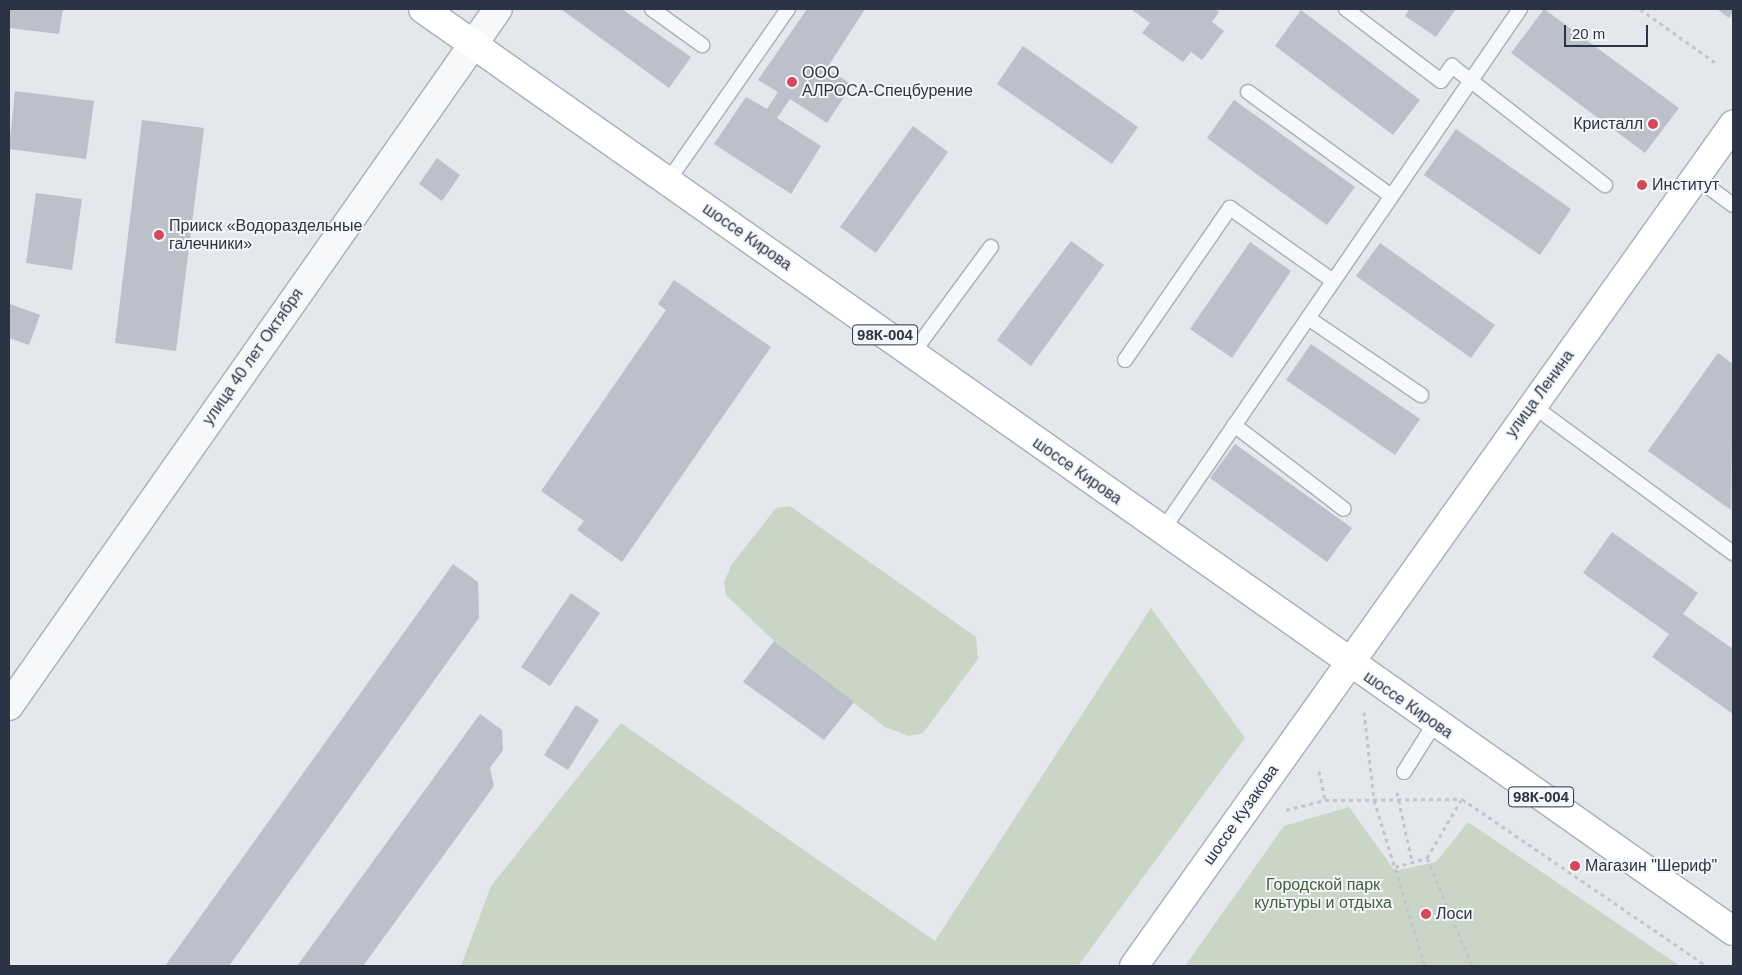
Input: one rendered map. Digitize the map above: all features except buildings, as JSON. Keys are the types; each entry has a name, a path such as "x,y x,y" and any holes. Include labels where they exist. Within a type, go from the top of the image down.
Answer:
{"main road":[{"name":"шоссе Кирова","path":"423,9 1348,663 1733,931"},
{"name":"улица Ленина","path":"1348,663 1733,124"},
{"name":"шоссе Кузакова","path":"1134,966 1348,663"}],"street":[{"name":"улица 40 лет Октября","path":"9,706 498,9"}],"lane":[{"path":"652,9 702,45"},
{"path":"668,181 788,9"},
{"path":"1346,9 1441,81 1452,66 1605,185"},
{"path":"1162,531 1520,9"},
{"path":"1248,92 1391,196"},
{"path":"1696,177 1733,205"},
{"path":"1125,360 1230,208 1333,281"},
{"path":"912,354 991,247"},
{"path":"1308,318 1421,395"},
{"path":"1532,405 1733,553"},
{"path":"1234,425 1344,509"},
{"path":"1404,772 1435,724"}],"path":[{"path":"1640,9 1716,63"},
{"path":"1364,712 1374,800 1425,966"},
{"path":"1319,771 1325,800"},
{"path":"1395,868 1427,858 1462,799"},
{"path":"1286,810 1325,800 1462,799 1707,966"},
{"path":"1400,809 1412,862"},
{"path":"1427,858 1472,966"}],"green space":[{"path":"790,506 976,637 978,659 923,733 909,736 885,727 774,641 726,595 724,582 732,564 776,508"},
{"path":"1151,608 1245,738 1078,966 461,966 491,886 621,723 935,941"},
{"name":"Городской парк культуры и отдыха","path":"1349,807 1395,871 1436,862 1468,822 1680,966 1185,966 1284,826"}],"place":[{"name":"ООО АЛРОСА-Спецбурение","path":"792,82"},
{"name":"Кристалл","path":"1653,124"},
{"name":"Институт","path":"1642,185"},
{"name":"Прииск «Водораздельные галечники»","path":"159,235"},
{"name":"Магазин \"Шериф\"","path":"1575,866"},
{"name":"Лоси","path":"1426,914"}]}
